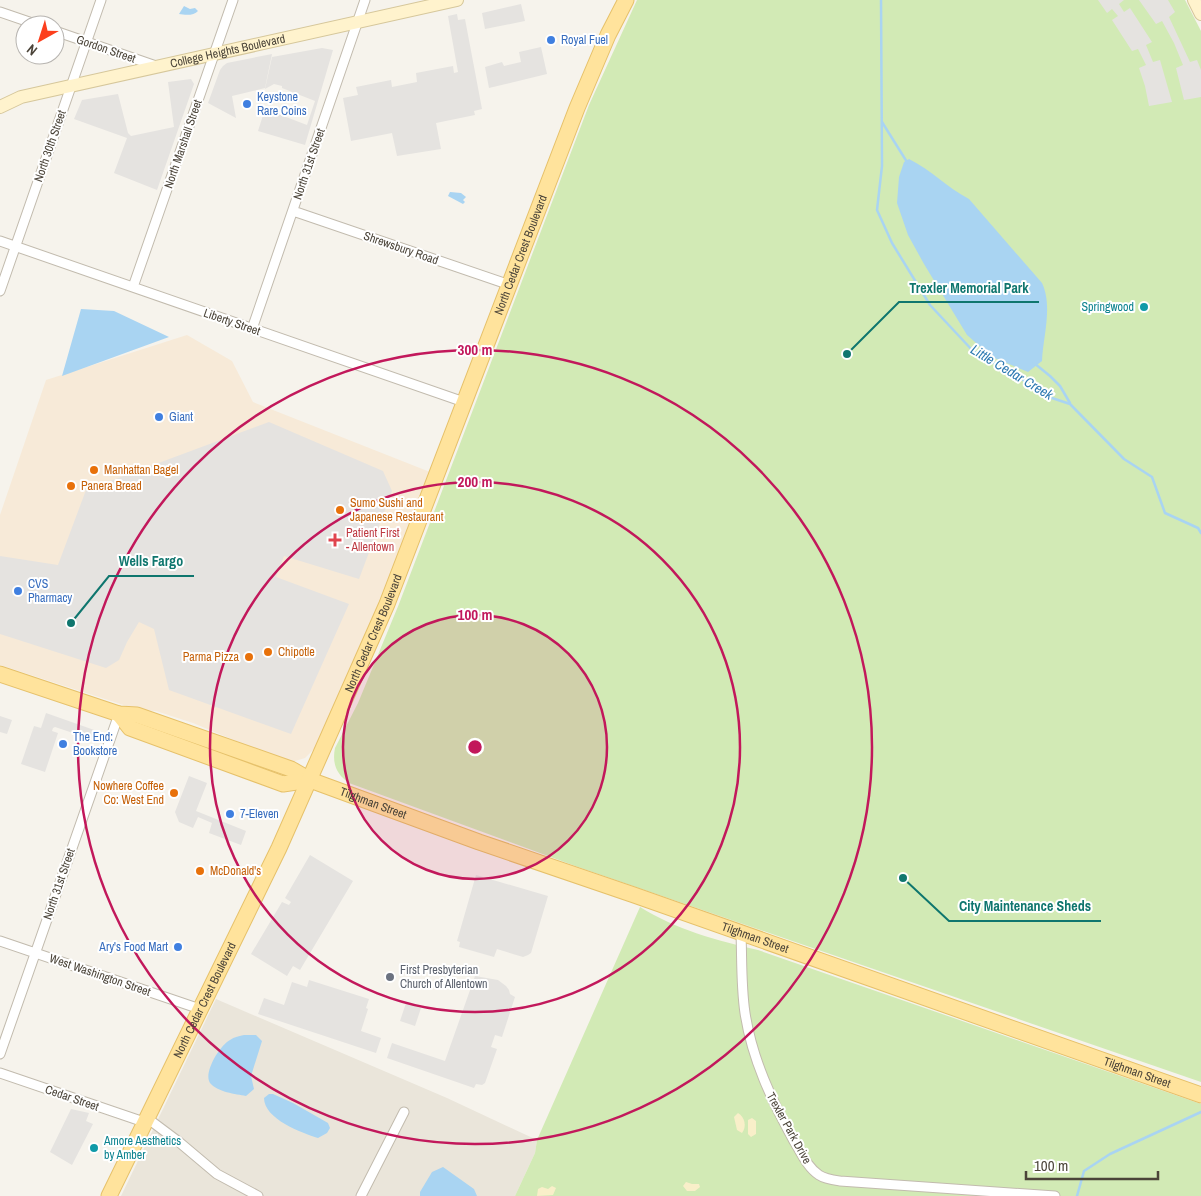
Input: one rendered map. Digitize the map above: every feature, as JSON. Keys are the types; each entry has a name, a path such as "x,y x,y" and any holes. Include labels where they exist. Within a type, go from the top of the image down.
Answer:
{"main road":[{"name":"North Cedar Crest Boulevard","path":"109,1196 268,872 387,604 577,108 608,35 626,0"},
{"name":"Tilghman Street","path":"0,674 119,714 136,715 292,769 310,780 479,842 1195,1093"}],"street":[{"name":"North 30th Street","path":"0,291 101,0"},
{"name":"North Marshall Street","path":"133,288 233,0"},
{"name":"North 31st Street","path":"252,329 365,0"},
{"name":"College Heights Boulevard","path":"0,107 21,97 457,0"},
{"path":"1194,0 1201,14"},
{"path":"0,12 15,17"},
{"name":"Gordon Street","path":"65,35 158,66"},
{"name":"Shrewsbury Road","path":"293,210 510,285"},
{"name":"Liberty Street","path":"0,241 464,402"},
{"name":"North 31st Street","path":"0,1054 119,714"},
{"name":"Trexler Park Drive","path":"741,933 742,980 745,1013 751,1043 764,1081 782,1118 806,1161 819,1175 840,1182 1055,1196"},
{"name":"West Washington Street","path":"0,941 200,1009"},
{"name":"Cedar Street","path":"0,1073 146,1120 179,1142 217,1174 258,1196"},
{"path":"361,1196 404,1112"}],"shaded area":[{"path":"1098,0 1124,0 1119,4 1124,12 1130,8 1152,42 1146,45 1153,62 1160,60 1172,102 1149,106 1139,68 1146,65 1138,49 1132,51 1112,20 1118,16 1112,9 1107,13"},
{"path":"1139,0 1168,0 1175,12 1169,17 1190,62 1197,60 1201,70 1201,97 1184,100 1176,68 1183,65 1174,43 1162,21 1156,24"},
{"path":"521,4 525,21 485,29 482,13"},
{"path":"457,14 458,20 465,19 482,109 474,111 475,115 436,123 441,149 397,156 392,133 351,141 343,98 358,95 356,87 391,80 392,87 417,82 416,73 453,66 454,73 458,72 448,16"},
{"path":"541,47 547,74 489,88 485,67 502,62 504,66 521,62 519,52"},
{"path":"322,48 333,50 305,145 258,131 265,109 307,125 315,101 274,84 265,89 272,57"},
{"path":"272,54 265,88 232,96 236,118 208,103 223,66 227,63"},
{"path":"191,79 194,84 157,190 114,173 127,138 74,119 82,100 118,94 128,133 131,136 174,127 168,82"},
{"path":"187,335 232,361 253,402 430,472 363,649 317,746 305,758 295,761 284,761 193,723 156,711 139,710 0,665 0,515 46,380"},
{"path":"269,422 383,471 392,491 359,579 284,556 276,577 349,604 291,734 169,690 154,629 139,622 119,660 106,668 0,634 0,556 58,565 86,490"},
{"path":"46,713 97,731 94,740 55,727 53,728 52,731 58,733 45,772 21,764 34,726 41,728"},
{"path":"0,716 12,720 7,734 0,732"},
{"path":"189,776 207,783 196,811 246,831 241,845 209,833 212,823 198,817 193,828 179,822 175,812"},
{"path":"310,855 353,881 300,970 293,966 287,976 251,954 282,902 289,905 291,902 285,898"},
{"path":"476,875 548,896 531,953 523,957 497,949 494,957 459,947 460,942 457,941"},
{"path":"475,976 498,980 515,997 502,1037 495,1035 491,1047 497,1049 485,1083 482,1085 476,1084 474,1088 387,1058 392,1043 445,1061"},
{"path":"309,980 369,999 361,1031 381,1038 376,1053 258,1014 264,998 284,1005 292,982 307,987"},
{"path":"216,999 447,1098 537,1140 535,1153 515,1196 121,1196"},
{"path":"406,1003 421,1008 415,1026 400,1021"},
{"path":"71,1109 89,1113 86,1121 93,1124 72,1165 50,1152"}],"green space":[{"path":"637,0 1185,0 1201,31 1201,1082 578,867 349,783 338,772 334,759 335,748 358,703 399,604 589,105"},
{"path":"640,907 682,928 728,943 758,950 1201,1104 1201,1196 515,1196 535,1153 537,1140"}],"sand":[{"path":"738,1113 745,1122 742,1133 737,1130 734,1117"},
{"path":"752,1118 756,1121 756,1134 751,1137 748,1134 748,1120"},
{"path":"686,1182 699,1184 700,1187 695,1191 687,1191 683,1186"},
{"path":"552,1186 556,1188 553,1195 537,1196 538,1189 542,1187 548,1189"}],"water":[{"path":"184,6 190,9 195,8 198,11 187,15 179,14"},
{"path":"909,159 969,199 1042,283 1047,302 1047,311 1042,361 1028,372 992,357 967,335 924,264 908,235 897,203 899,177 904,162"},
{"path":"450,192 461,193 466,197 463,200 465,202 463,204 448,196"},
{"path":"81,309 114,311 169,337 62,376"},
{"path":"244,1035 256,1035 262,1041 251,1076 254,1089 246,1096 217,1089 210,1083 208,1078 211,1066 222,1047 232,1039"},
{"path":"269,1094 293,1103 328,1123 330,1128 327,1133 318,1138 294,1129 277,1119 266,1106 264,1098"},
{"path":"443,1167 474,1189 477,1196 420,1196 420,1192 432,1172"}],"waterway":[{"name":"Little Cedar Creek","path":"881,0 882,166 877,210 892,243 930,305 973,351 1049,397 1070,404 1124,459 1152,477 1165,513 1198,528 1201,533"},
{"name":"Little Cedar Creek","path":"882,122 907,162"},
{"name":"Little Cedar Creek","path":"1034,363 1060,386 1070,403"},
{"name":"Little Cedar Creek","path":"1077,1196 1084,1171 1110,1154 1201,1112"}],"place":[{"name":"Royal Fuel","path":"551,40"},
{"name":"Keystone Rare Coins","path":"247,104"},
{"name":"Springwood","path":"1144,307"},
{"name":"Trexler Memorial Park","path":"847,354"},
{"name":"Giant","path":"159,417"},
{"name":"Manhattan Bagel","path":"94,470"},
{"name":"Panera Bread","path":"71,486"},
{"name":"Sumo Sushi and Japanese Restaurant","path":"340,510"},
{"name":"Patient First - Allentown","path":"335,540"},
{"name":"CVS Pharmacy","path":"18,591"},
{"name":"Wells Fargo","path":"71,623"},
{"name":"Chipotle","path":"268,652"},
{"name":"Parma Pizza","path":"249,657"},
{"name":"The End: Bookstore","path":"63,744"},
{"name":"Nowhere Coffee Co: West End","path":"174,793"},
{"name":"7-Eleven","path":"230,814"},
{"name":"McDonald's","path":"200,871"},
{"name":"City Maintenance Sheds","path":"903,878"},
{"name":"Ary's Food Mart","path":"178,947"},
{"name":"First Presbyterian Church of Allentown","path":"390,977"},
{"name":"Amore Aesthetics by Amber","path":"94,1148"}]}
